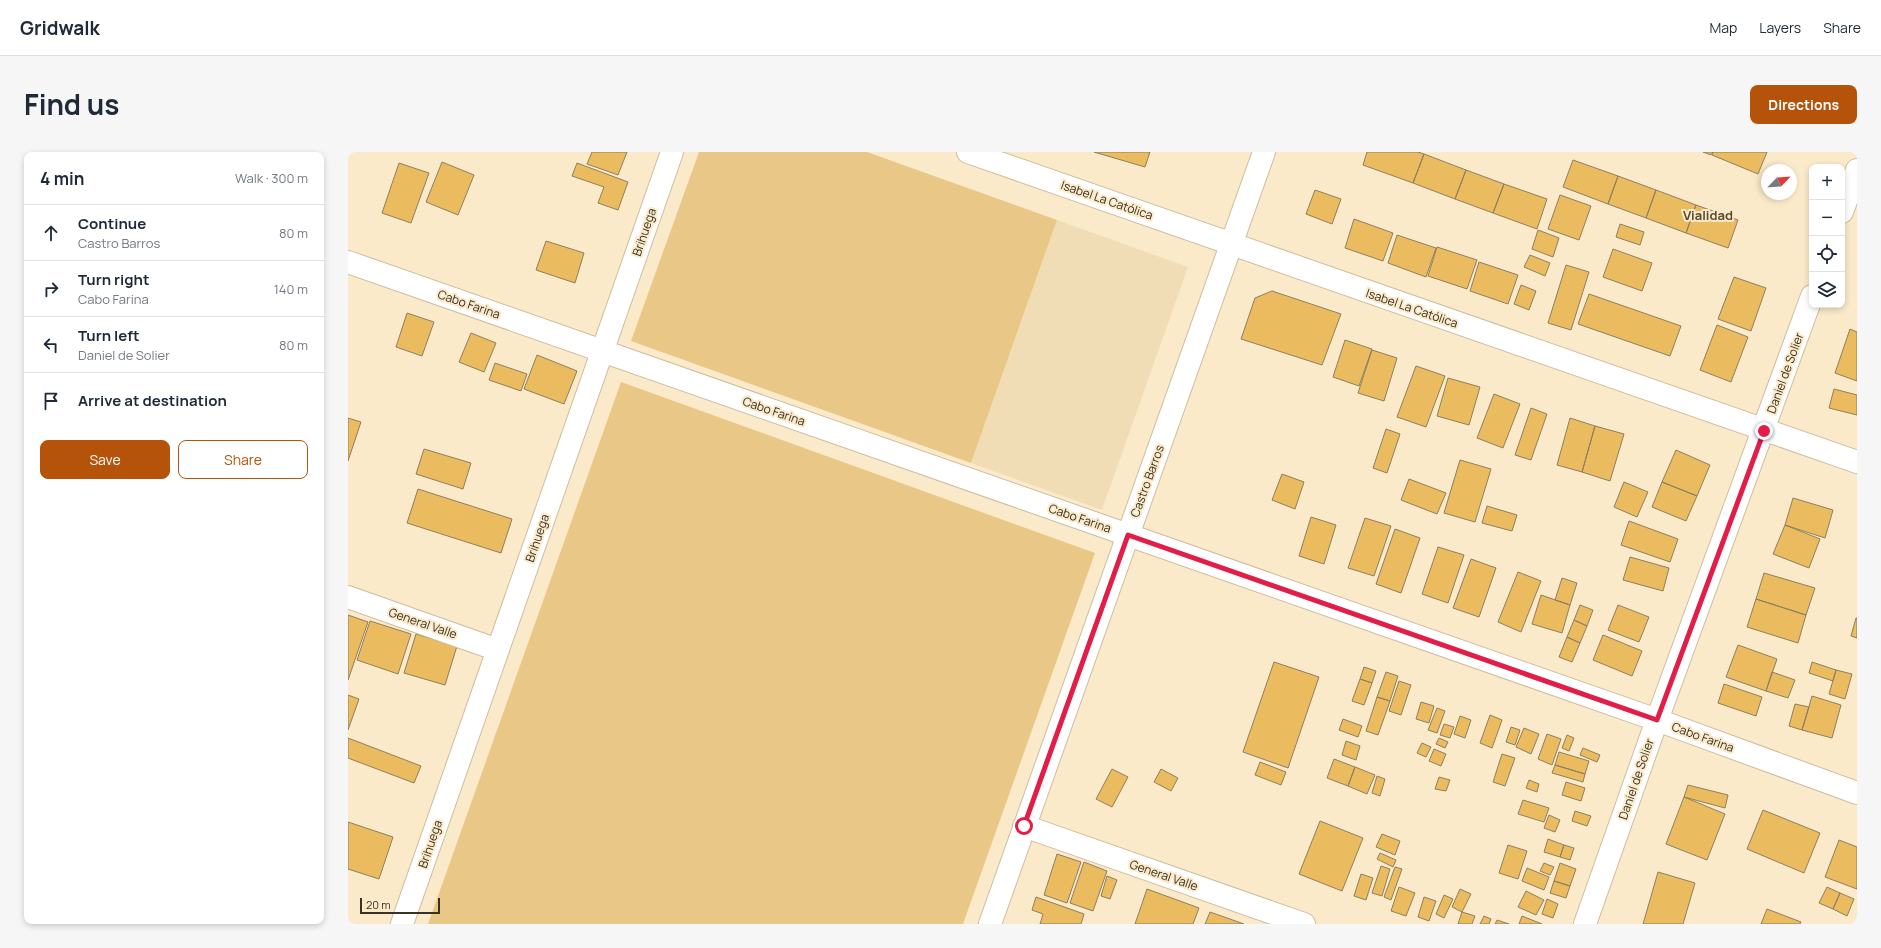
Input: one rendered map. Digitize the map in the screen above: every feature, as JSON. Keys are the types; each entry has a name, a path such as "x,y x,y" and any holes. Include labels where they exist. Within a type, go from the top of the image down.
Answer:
{"street":[{"name":"Brihuega","path":"402,924 672,152"},
{"name":"Isabel La Católica","path":"968,152 1764,431 1857,462"},
{"name":"Castro Barros","path":"990,924 1264,152"},
{"path":"1845,204 1857,170"},
{"name":"Cabo Farina","path":"348,262 1657,720 1857,793"},
{"name":"Daniel de Solier","path":"1586,924 1657,720 1764,431 1809,304"},
{"name":"General Valle","path":"348,597 498,650"},
{"name":"General Valle","path":"1024,826 1304,924"}],"shaded area":[{"path":"699,152 867,152 1057,220 971,463 631,341"},
{"path":"1057,220 1188,267 1102,510 971,463"},
{"path":"621,382 1095,553 963,924 428,924"}],"building":[{"path":"592,152 627,152 618,175 587,164"},
{"path":"1094,152 1150,152 1145,167"},
{"path":"1367,152 1418,152 1424,154 1413,183 1363,165"},
{"path":"1703,152 1713,152 1711,155"},
{"path":"1713,152 1767,152 1758,174 1712,155"},
{"path":"1424,154 1466,170 1455,199 1413,183"},
{"path":"1573,160 1618,176 1608,204 1563,187"},
{"path":"442,162 474,175 458,215 426,202"},
{"path":"399,163 429,173 411,223 382,213"},
{"path":"577,163 628,182 618,210 598,203 604,187 572,176"},
{"path":"1466,170 1504,184 1493,213 1455,199"},
{"path":"1618,176 1656,190 1646,218 1608,204"},
{"path":"1504,184 1547,199 1537,229 1493,213"},
{"path":"1315,190 1341,199 1332,224 1306,214"},
{"path":"1656,190 1696,205 1686,233 1646,218"},
{"path":"1560,195 1591,206 1579,240 1548,229"},
{"path":"1696,205 1738,220 1728,248 1686,233"},
{"path":"1354,219 1393,233 1383,261 1345,248"},
{"path":"1620,224 1644,232 1640,245 1616,237"},
{"path":"1538,230 1559,238 1553,257 1532,249"},
{"path":"1397,235 1436,248 1426,277 1388,263"},
{"path":"546,241 584,253 575,283 536,270"},
{"path":"1437,247 1477,260 1467,289 1428,276"},
{"path":"1613,249 1652,263 1642,291 1603,277"},
{"path":"1530,255 1550,263 1545,276 1524,267"},
{"path":"1479,262 1518,275 1508,304 1470,291"},
{"path":"1566,265 1589,272 1571,330 1548,323"},
{"path":"1734,277 1766,288 1751,331 1718,319"},
{"path":"1521,285 1536,291 1529,310 1514,304"},
{"path":"1272,291 1341,314 1322,365 1241,339 1255,298"},
{"path":"1589,294 1681,326 1670,356 1578,324"},
{"path":"407,313 434,322 422,356 396,347"},
{"path":"1717,325 1748,337 1731,382 1700,370"},
{"path":"1850,329 1857,332 1857,381 1835,373"},
{"path":"471,333 496,343 484,372 459,362"},
{"path":"1345,340 1372,349 1359,386 1333,377"},
{"path":"1372,350 1397,358 1384,401 1358,393"},
{"path":"537,355 577,371 564,404 524,389"},
{"path":"495,363 527,374 521,391 489,380"},
{"path":"1416,366 1445,376 1426,427 1397,417"},
{"path":"1448,378 1480,387 1469,425 1437,416"},
{"path":"1834,389 1857,395 1857,415 1829,408"},
{"path":"1494,394 1520,404 1503,448 1477,438"},
{"path":"1531,408 1547,414 1531,460 1515,455"},
{"path":"348,418 361,422 348,461"},
{"path":"1570,418 1595,426 1582,472 1557,465"},
{"path":"1595,426 1624,434 1610,481 1582,472"},
{"path":"1386,429 1400,434 1387,473 1373,468"},
{"path":"424,449 471,463 463,489 416,474"},
{"path":"1676,450 1710,465 1697,496 1662,482"},
{"path":"1460,460 1491,469 1475,522 1444,513"},
{"path":"1282,474 1304,482 1295,509 1272,500"},
{"path":"1409,479 1446,493 1437,514 1401,500"},
{"path":"1624,482 1648,492 1637,517 1614,507"},
{"path":"1662,482 1697,496 1686,521 1652,507"},
{"path":"418,489 512,519 501,553 407,523"},
{"path":"1793,498 1833,510 1825,538 1785,525"},
{"path":"1487,506 1517,515 1512,531 1482,523"},
{"path":"1311,517 1336,525 1324,564 1299,556"},
{"path":"1365,518 1391,526 1374,576 1348,568"},
{"path":"1629,521 1678,539 1670,562 1621,545"},
{"path":"1785,525 1820,539 1809,568 1773,554"},
{"path":"1395,529 1420,538 1401,593 1376,584"},
{"path":"1438,547 1464,555 1448,603 1422,594"},
{"path":"1630,557 1669,568 1663,591 1623,580"},
{"path":"1471,559 1496,568 1479,617 1453,608"},
{"path":"1518,572 1541,581 1521,632 1498,622"},
{"path":"1764,573 1815,588 1806,615 1756,599"},
{"path":"1562,578 1577,583 1570,605 1555,600"},
{"path":"1541,595 1570,605 1562,633 1532,624"},
{"path":"1756,599 1806,615 1798,643 1747,627"},
{"path":"1580,605 1593,610 1587,626 1574,620"},
{"path":"1618,605 1649,617 1639,642 1608,630"},
{"path":"348,615 368,622 348,680"},
{"path":"1857,618 1857,638 1851,636"},
{"path":"1574,620 1587,626 1580,643 1567,637"},
{"path":"370,621 411,634 398,674 357,660"},
{"path":"416,634 457,646 445,685 404,673"},
{"path":"1603,635 1642,651 1632,676 1593,660"},
{"path":"1567,637 1580,643 1572,662 1559,657"},
{"path":"1738,645 1777,659 1766,691 1726,677"},
{"path":"1274,662 1319,677 1288,768 1243,752"},
{"path":"1812,662 1836,670 1833,681 1809,673"},
{"path":"1364,667 1376,671 1372,683 1360,679"},
{"path":"1836,670 1852,674 1845,699 1829,694"},
{"path":"1386,672 1398,676 1390,701 1377,697"},
{"path":"1772,672 1795,680 1788,698 1766,691"},
{"path":"1360,679 1372,683 1364,705 1352,701"},
{"path":"1399,681 1411,685 1401,715 1389,711"},
{"path":"1724,684 1762,697 1756,716 1718,703"},
{"path":"348,695 359,699 348,730"},
{"path":"1812,696 1841,705 1832,738 1802,730"},
{"path":"1377,697 1390,701 1378,735 1366,731"},
{"path":"1421,702 1434,706 1429,723 1416,719"},
{"path":"1795,704 1809,707 1802,730 1789,726"},
{"path":"1437,708 1445,711 1437,733 1428,730"},
{"path":"1490,715 1502,720 1492,748 1480,743"},
{"path":"1460,716 1471,720 1465,738 1454,734"},
{"path":"1343,719 1362,726 1358,737 1339,730"},
{"path":"1444,724 1454,727 1450,738 1440,735"},
{"path":"1511,727 1520,730 1515,745 1506,742"},
{"path":"1524,728 1539,734 1531,754 1516,747"},
{"path":"1547,734 1561,739 1552,765 1538,759"},
{"path":"1567,735 1574,738 1569,751 1562,748"},
{"path":"348,738 421,766 414,783 348,758"},
{"path":"1439,738 1448,742 1445,748 1436,744"},
{"path":"1346,741 1360,746 1356,760 1342,755"},
{"path":"1422,743 1431,747 1426,757 1417,753"},
{"path":"1583,748 1600,755 1597,762 1580,755"},
{"path":"1434,749 1446,754 1441,766 1429,761"},
{"path":"1559,752 1589,761 1585,774 1555,765"},
{"path":"1502,754 1515,758 1505,786 1493,782"},
{"path":"1334,759 1355,767 1348,786 1327,778"},
{"path":"1260,762 1286,772 1281,785 1255,775"},
{"path":"1555,765 1585,774 1583,782 1552,773"},
{"path":"1355,767 1375,775 1367,794 1348,786"},
{"path":"1112,769 1128,777 1112,807 1096,799"},
{"path":"1161,769 1178,778 1171,791 1154,782"},
{"path":"1377,776 1385,779 1380,796 1372,793"},
{"path":"1439,777 1450,780 1446,791 1435,789"},
{"path":"1529,780 1539,784 1537,792 1526,788"},
{"path":"1566,782 1585,788 1581,801 1562,795"},
{"path":"1688,785 1728,795 1725,808 1684,797"},
{"path":"1684,797 1725,814 1707,860 1666,844"},
{"path":"1523,800 1549,808 1544,822 1518,814"},
{"path":"1763,810 1820,833 1804,873 1747,849"},
{"path":"1575,811 1591,816 1587,826 1572,821"},
{"path":"1549,815 1560,820 1555,832 1544,828"},
{"path":"1320,821 1363,838 1342,891 1299,874"},
{"path":"348,822 393,837 379,879 348,869"},
{"path":"1382,834 1400,841 1395,855 1376,847"},
{"path":"1548,839 1564,845 1560,857 1544,852"},
{"path":"1839,840 1857,847 1857,889 1825,877"},
{"path":"1508,845 1527,851 1518,879 1499,873"},
{"path":"1564,845 1574,848 1570,860 1560,857"},
{"path":"1380,853 1396,860 1393,867 1377,859"},
{"path":"1057,854 1081,862 1067,903 1044,895"},
{"path":"1084,862 1107,871 1093,911 1070,903"},
{"path":"1544,863 1554,867 1550,875 1540,871"},
{"path":"1560,863 1576,869 1570,886 1554,881"},
{"path":"1381,866 1390,869 1382,896 1372,893"},
{"path":"1395,867 1402,869 1391,900 1384,897"},
{"path":"1527,868 1549,877 1544,890 1522,881"},
{"path":"1658,872 1695,883 1683,924 1643,924"},
{"path":"1361,874 1373,878 1366,900 1354,896"},
{"path":"1107,876 1117,880 1110,899 1101,896"},
{"path":"1554,881 1570,886 1566,898 1550,893"},
{"path":"1399,887 1415,893 1406,916 1391,911"},
{"path":"1827,887 1840,893 1833,909 1819,903"},
{"path":"1147,889 1199,908 1193,924 1135,924"},
{"path":"1460,889 1471,894 1462,912 1452,907"},
{"path":"1526,891 1544,900 1536,915 1518,907"},
{"path":"1840,893 1854,899 1847,916 1833,909"},
{"path":"1444,895 1453,899 1444,918 1436,914"},
{"path":"1036,897 1084,914 1081,924 1040,924 1043,914 1032,910"},
{"path":"1424,897 1436,901 1429,921 1418,917"},
{"path":"1547,899 1558,904 1553,918 1542,914"},
{"path":"1767,909 1801,922 1800,924 1761,924"},
{"path":"1210,912 1244,924 1205,924"},
{"path":"1462,912 1475,916 1472,924 1458,924"},
{"path":"1484,916 1491,919 1489,924 1480,924"},
{"path":"1522,916 1542,924 1519,924"},
{"path":"1497,920 1509,924 1495,924"}],"district":[{"name":"Vialidad","path":"1708,215"}],"route":[{"path":"1024,826 1128,535 1657,720 1764,431"}]}
